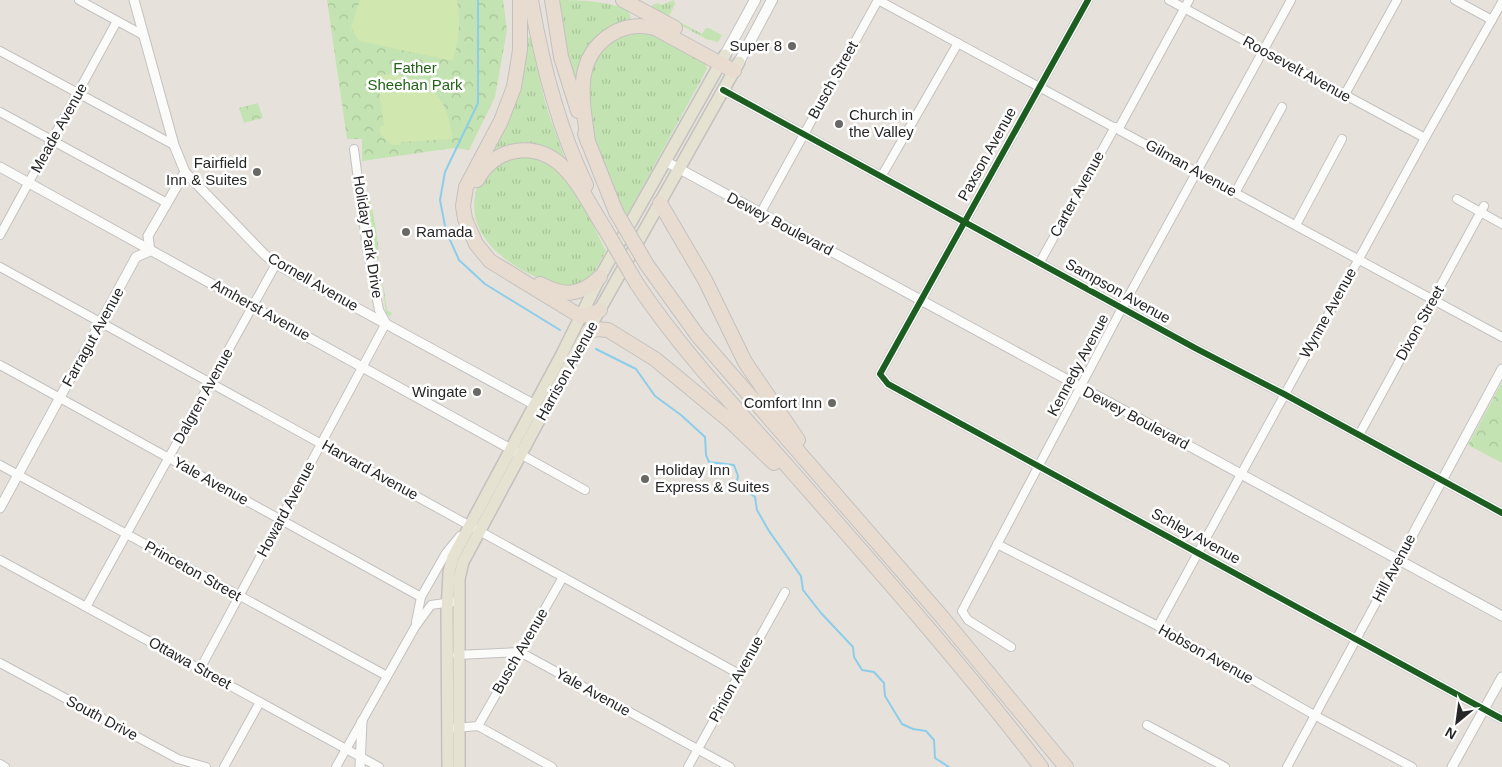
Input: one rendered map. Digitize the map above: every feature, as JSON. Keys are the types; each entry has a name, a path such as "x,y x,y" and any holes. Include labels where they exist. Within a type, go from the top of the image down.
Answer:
{"highway":[{"path":"520,0 520,50 514,87 501,121 466,187 463,206 465,219 476,244 490,261 580,316 592,314 600,310"},
{"path":"531,0 541,50 559,117 570,149 605,229"},
{"path":"552,0 561,57 588,142 616,212 647,265 698,336 942,617 1066,767"},
{"path":"623,0 736,67"},
{"path":"588,142 582,88 584,72 588,58 594,49 615,32 642,25 655,28 723,59"},
{"path":"600,277 588,288 564,293 548,289 502,262 489,249 475,225 472,207 473,188 481,172 504,154 528,149 543,152 560,162 571,175 637,284 663,322 867,557 1041,767"},
{"path":"660,203 705,280 745,362 836,497"},
{"path":"588,332 602,328 632,343 690,387 777,466 867,557"}],"main road":[{"name":"Harrison Avenue","path":"453,655 447,602 449,572 469,525 535,405 600,277 755,0"},
{"name":"Harrison Avenue","path":"448,767 453,728 453,655 459,601 459,575 469,549 772,0"},
{"name":"Harrison Avenue","path":"453,728 459,767"}],"street":[{"path":"79,0 143,35"},
{"name":"Cornell Avenue","path":"134,0 174,145 185,172 264,254 276,264 535,405"},
{"name":"Gilman Avenue","path":"878,0 1197,171 1502,338"},
{"name":"Busch Street","path":"760,214 878,0"},
{"name":"Paxson Avenue","path":"880,374 1088,0"},
{"name":"Roosevelt Avenue","path":"1169,0 1425,138"},
{"name":"Carter Avenue","path":"1040,262 1189,0"},
{"name":"Kennedy Avenue","path":"1011,647 968,620 962,611 1037,466 1081,389 1122,308 1291,0"},
{"path":"1344,96 1397,0"},
{"path":"1455,0 1492,20"},
{"name":"Wynne Avenue","path":"1158,626 1358,259 1502,2"},
{"name":"Meade Avenue","path":"0,235 117,21"},
{"path":"881,177 958,43"},
{"path":"0,51 174,145"},
{"name":"Sampson Avenue","path":"723,90 1502,513"},
{"path":"1235,193 1282,107"},
{"path":"0,112 167,203"},
{"path":"1296,226 1342,139"},
{"name":"Holiday Park Drive","path":"354,150 367,248 379,310 386,323"},
{"name":"Dewey Boulevard","path":"665,161 1081,389 1502,616"},
{"name":"Amherst Avenue","path":"0,167 522,455"},
{"path":"150,251 148,236 185,172"},
{"path":"1457,199 1482,209 1502,224"},
{"name":"Dixon Street","path":"1359,435 1482,209"},
{"name":"Farragut Avenue","path":"0,508 102,323 136,257 150,251"},
{"name":"Dalgren Avenue","path":"86,606 276,264"},
{"name":"Harvard Avenue","path":"0,267 739,674"},
{"name":"Howard Avenue","path":"200,669 386,323"},
{"name":"Yale Avenue","path":"0,365 422,597"},
{"name":"Hill Avenue","path":"1287,767 1502,369"},
{"name":"Schley Avenue","path":"880,374 888,384 1037,466 1198,551 1502,719"},
{"path":"522,455 585,490"},
{"name":"Princeton Street","path":"0,465 387,676"},
{"path":"415,627 422,597 446,553 469,525"},
{"name":"Hobson Avenue","path":"997,544 1158,626 1316,716 1412,767"},
{"name":"Ottawa Street","path":"0,560 379,767"},
{"name":"Busch Avenue","path":"478,726 563,577"},
{"name":"Pinion Avenue","path":"688,767 785,592"},
{"path":"336,767 415,627 431,605 459,601"},
{"path":"453,655 520,652"},
{"name":"Yale Avenue","path":"520,652 730,767"},
{"name":"South Drive","path":"0,663 178,759 206,767"},
{"path":"1452,767 1502,676"},
{"path":"224,767 260,702"},
{"path":"360,767 362,722"},
{"path":"1147,725 1225,767"},
{"path":"453,728 478,726 552,767"},
{"path":"0,764 5,767"}],"green space":[{"name":"Father Sheehan Park","path":"327,0 503,0 507,30 495,97 469,150 454,148 362,161 362,139 347,139"},
{"path":"360,0 457,0 459,31 453,61 359,41 351,27"},
{"path":"556,0 575,0 614,5 630,14 630,21 609,30 592,43 581,60 576,83 570,72"},
{"path":"674,0 675,4 669,16 702,34 706,28 709,28 722,35 718,42 706,39 652,9 652,5 658,3 661,5"},
{"path":"631,31 656,33 705,63 707,69 626,217 598,151 589,121 585,77 608,40"},
{"path":"530,37 546,106 565,159 541,146 530,144 490,153 526,38"},
{"path":"394,74 419,82 436,95 447,113 452,139 401,142 400,145 392,145 380,134 380,126 384,126 377,75"},
{"path":"258,103 263,118 244,123 239,108"},
{"path":"512,156 544,158 565,176 581,200 606,251 593,273 580,285 574,287 562,286 537,278 523,271 497,252 486,240 478,226 474,212 475,196 481,177 493,167"},
{"path":"367,194 376,226 378,260 375,259 364,196"},
{"path":"381,271 387,310 392,313 390,316 415,331 386,314"},
{"path":"1502,382 1502,463 1468,445"}],"waterway":[{"path":"478,0 478,103 445,172 440,200 446,231 459,260 485,284 560,330"},
{"path":"596,349 636,369 655,396 681,415 705,437 706,455 709,462 734,465 738,476 736,486 743,488 755,497 757,510 769,531 801,576 803,590 821,613 853,647 854,657 862,670 874,672 884,683 885,696 902,724 913,729 926,731 934,740 935,758 949,767"}],"cycle path":[{"path":"1088,0 880,374 888,384 1502,719"},
{"path":"723,90 1502,513"}],"place":[{"name":"Super 8","path":"792,46"},
{"name":"Church in the Valley","path":"839,124"},
{"name":"Fairfield Inn & Suites","path":"257,172"},
{"name":"Ramada","path":"406,232"},
{"name":"Wingate","path":"477,392"},
{"name":"Comfort Inn","path":"832,403"},
{"name":"Holiday Inn Express & Suites","path":"645,479"}]}
